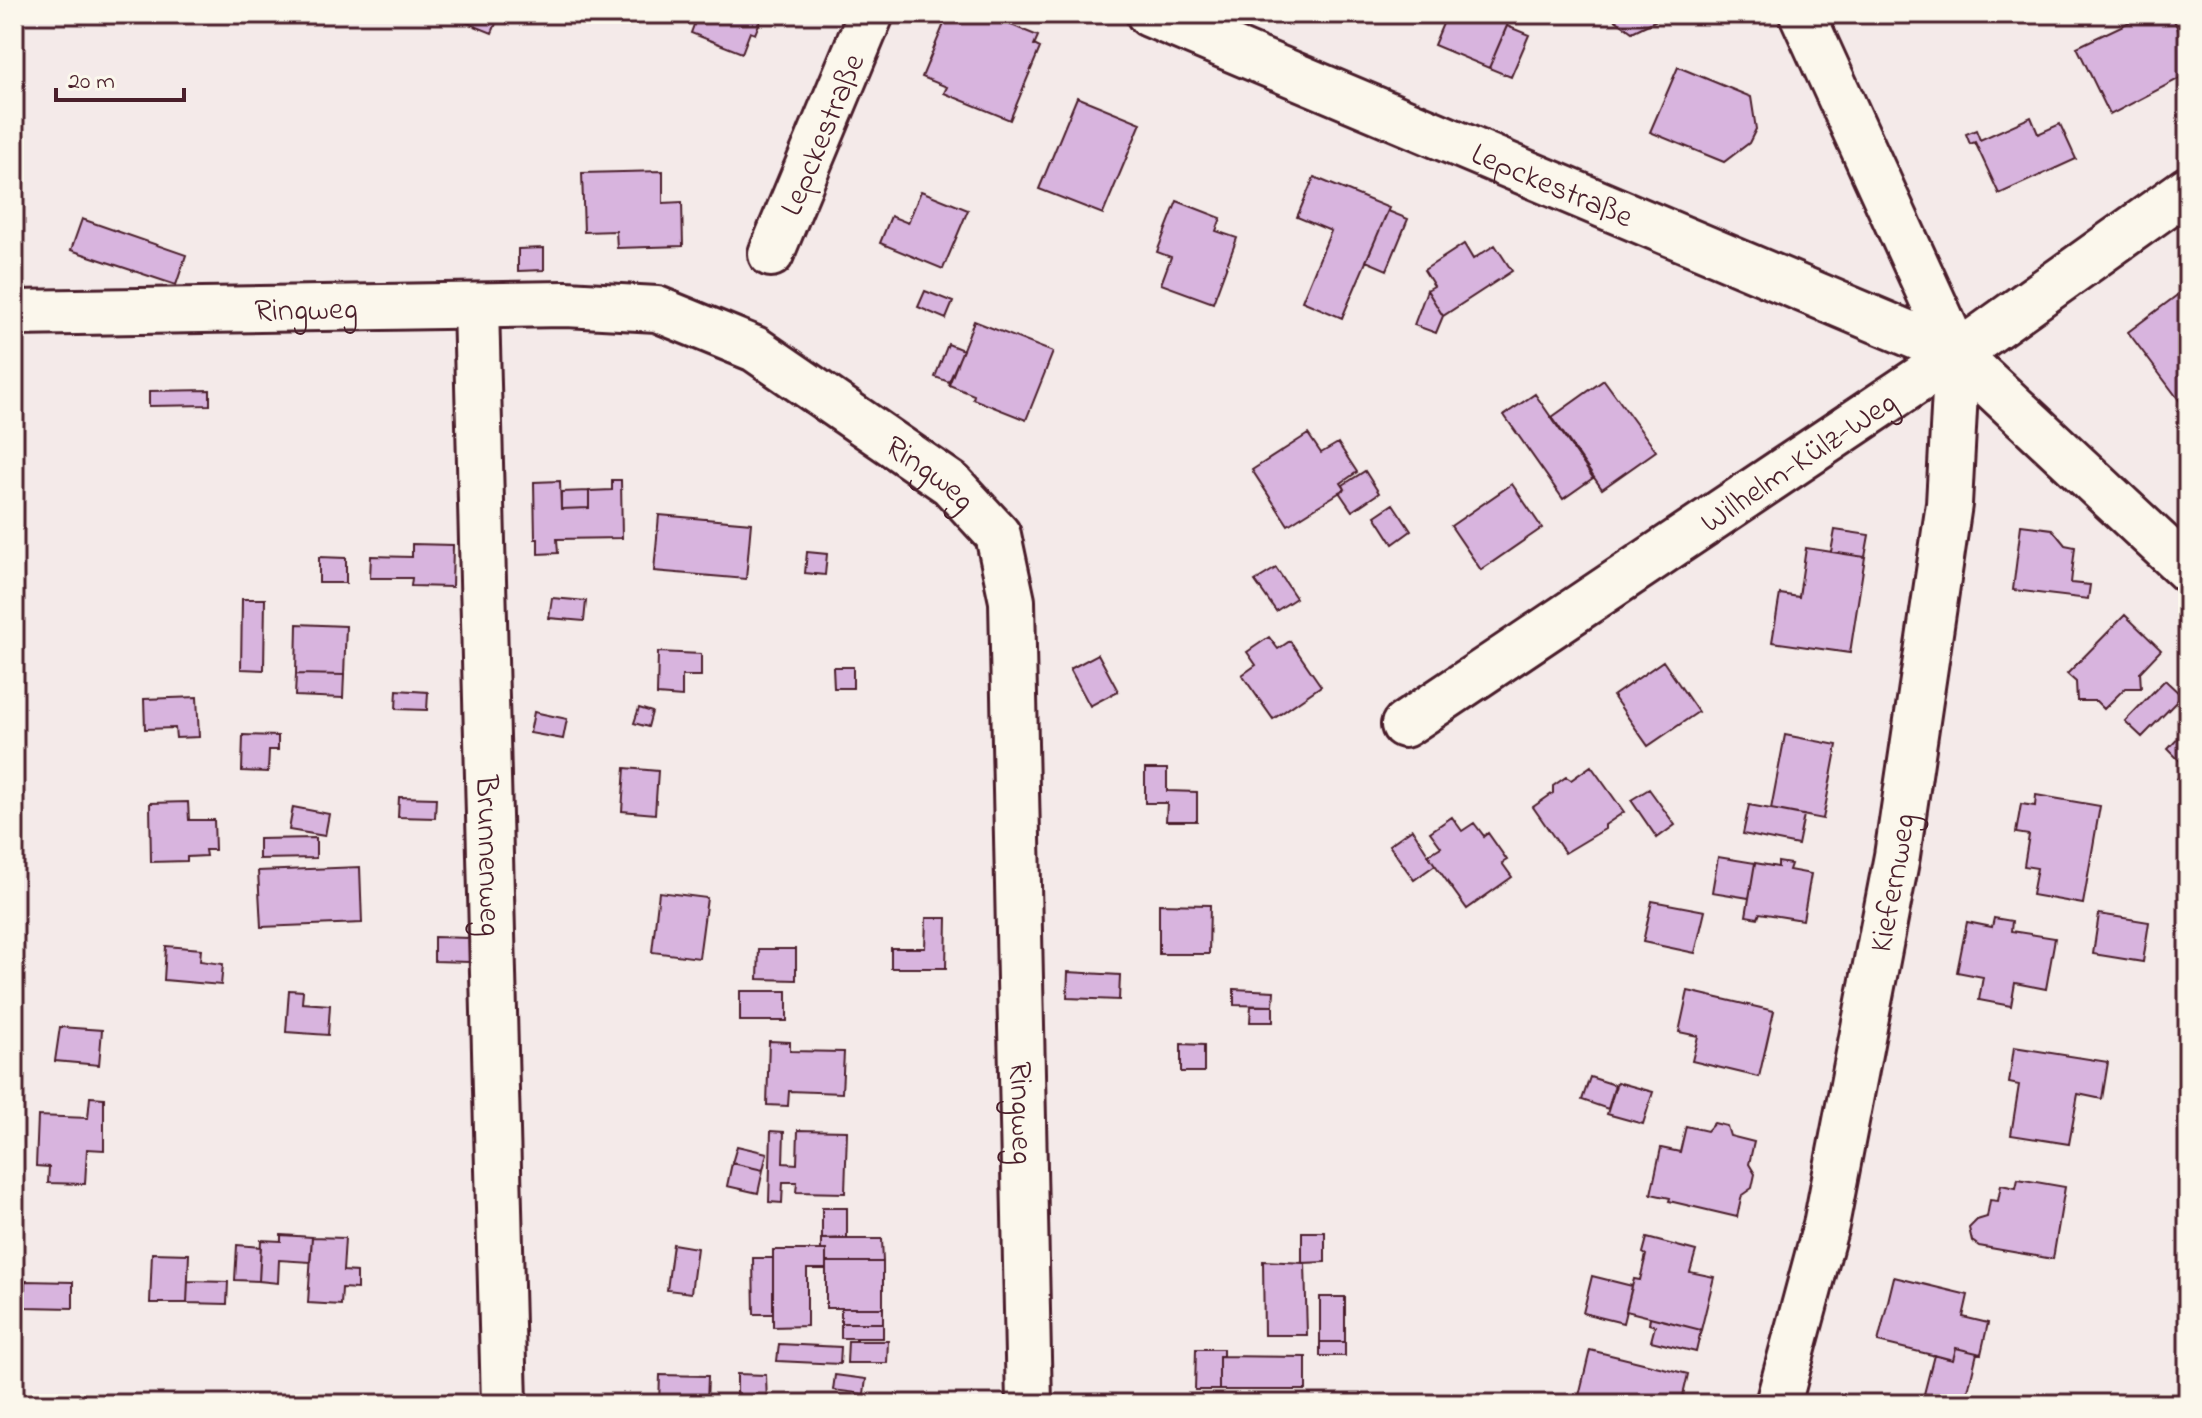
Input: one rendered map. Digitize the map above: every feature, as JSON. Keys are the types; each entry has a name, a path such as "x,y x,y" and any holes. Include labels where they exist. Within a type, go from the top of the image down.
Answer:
{"street":[{"name":"Lepckestraße","path":"771,254 871,14"},
{"name":"Lepckestraße","path":"1149,14 1957,354"},
{"path":"1802,14 1957,354 2188,570"},
{"name":"Wilhelm-Külz-Weg","path":"1404,725 1957,354 2188,189"},
{"name":"Ringweg","path":"14,313 566,304 657,309 755,349 951,484 998,535 1012,601 1029,1404"},
{"name":"Brunnenweg","path":"476,306 504,1404"},
{"name":"Kiefernweg","path":"1778,1404 1826,1225 1897,856 1949,504 1957,354"}],"building":[{"path":"445,14 500,14 492,33"},
{"path":"698,14 763,14 755,34 750,32 742,53 691,33"},
{"path":"948,14 984,14 1038,36 1034,45 1040,48 1010,120 944,93 947,87 922,77"},
{"path":"1447,14 1512,14 1489,68 1434,45"},
{"path":"1607,14 1669,14 1632,32"},
{"path":"2134,14 2171,14 2188,50 2188,74 2110,115 2077,47 2136,19"},
{"path":"1507,26 1529,35 1511,77 1489,68"},
{"path":"1678,67 1751,97 1756,129 1749,143 1724,162 1650,132"},
{"path":"1077,97 1141,123 1103,214 1039,189"},
{"path":"2031,117 2038,134 2060,124 2076,159 1999,194 1975,142 1970,144 1966,134 1976,130 1980,140"},
{"path":"663,171 663,203 682,202 683,246 617,248 616,231 584,232 582,173"},
{"path":"1314,177 1389,208 1342,318 1302,301 1331,231 1297,217"},
{"path":"921,191 968,210 943,269 880,243 891,216 908,223"},
{"path":"1177,201 1221,218 1216,231 1237,238 1213,303 1161,284 1171,257 1157,252"},
{"path":"1388,211 1408,219 1387,270 1366,261"},
{"path":"82,219 186,255 176,285 71,250"},
{"path":"1464,244 1473,259 1495,245 1512,271 1443,316 1427,290 1434,286 1424,270"},
{"path":"544,248 544,270 518,271 518,249"},
{"path":"2188,287 2188,412 2128,332"},
{"path":"1427,290 1443,316 1436,333 1414,325"},
{"path":"925,291 953,302 946,319 918,307"},
{"path":"974,321 1053,352 1026,420 973,399 974,395 949,385"},
{"path":"948,344 963,350 949,382 935,377"},
{"path":"1604,380 1656,451 1602,489 1552,417"},
{"path":"210,390 210,405 149,406 149,391"},
{"path":"1535,394 1593,478 1563,499 1504,415"},
{"path":"1308,434 1321,453 1338,443 1357,472 1341,483 1345,489 1288,525 1252,470"},
{"path":"1365,471 1379,493 1352,511 1339,492 1345,489 1343,485"},
{"path":"612,480 621,480 622,538 557,539 558,553 538,554 534,482 560,481 561,509 589,508 589,491 612,490"},
{"path":"1512,484 1542,528 1481,570 1451,526"},
{"path":"589,491 589,508 561,509 561,492"},
{"path":"1393,504 1411,531 1393,544 1375,516"},
{"path":"659,515 751,523 746,579 654,571"},
{"path":"2021,525 2052,529 2065,545 2075,547 2071,583 2090,585 2088,599 2013,590"},
{"path":"1835,530 1869,535 1865,557 1831,552"},
{"path":"412,544 453,545 452,587 411,586 412,578 370,578 371,556 412,557"},
{"path":"1806,548 1865,557 1850,653 1772,642 1780,594 1799,597"},
{"path":"807,552 827,554 825,575 805,573"},
{"path":"319,557 346,558 346,583 319,583"},
{"path":"1276,568 1296,598 1276,611 1255,581"},
{"path":"552,598 586,601 584,621 549,618"},
{"path":"242,599 265,599 264,670 241,669"},
{"path":"2125,615 2161,650 2140,672 2141,688 2125,688 2104,709 2096,701 2077,701 2076,682 2067,674"},
{"path":"297,624 346,626 344,675 296,674"},
{"path":"1269,637 1278,649 1290,641 1321,686 1273,719 1242,675 1256,665 1247,652"},
{"path":"658,652 701,654 701,676 682,676 682,697 657,695"},
{"path":"1098,654 1118,691 1090,706 1070,669"},
{"path":"1663,661 1698,712 1648,746 1613,696"},
{"path":"833,667 853,667 853,688 834,688"},
{"path":"296,674 344,675 343,698 295,696"},
{"path":"2165,680 2182,696 2142,737 2125,721"},
{"path":"397,690 428,692 427,710 396,709"},
{"path":"197,697 199,737 176,738 175,728 145,729 144,699"},
{"path":"639,708 652,712 648,727 634,723"},
{"path":"534,712 567,719 563,739 530,733"},
{"path":"2188,728 2188,789 2177,779 2187,768 2168,749"},
{"path":"243,735 278,736 278,750 269,750 268,772 242,771"},
{"path":"1785,735 1837,745 1823,819 1771,809"},
{"path":"1591,766 1624,812 1605,825 1605,829 1565,853 1533,807 1553,793 1553,786 1566,777 1571,780"},
{"path":"625,768 658,771 655,814 622,811"},
{"path":"1145,769 1167,769 1167,791 1197,792 1197,821 1166,821 1167,803 1145,803"},
{"path":"1649,789 1675,825 1657,838 1631,800"},
{"path":"2036,795 2100,806 2083,904 2032,895 2037,868 2024,866 2029,835 2016,833 2021,804 2035,806"},
{"path":"399,797 436,798 435,818 398,817"},
{"path":"188,802 189,820 214,820 215,850 205,850 206,856 187,857 187,861 151,862 150,803"},
{"path":"1749,805 1804,815 1798,845 1743,834"},
{"path":"293,807 329,814 325,836 289,830"},
{"path":"1452,817 1462,831 1474,823 1484,836 1488,833 1507,860 1502,863 1512,877 1467,909 1428,855 1441,847 1430,832"},
{"path":"1412,829 1435,865 1414,880 1389,845"},
{"path":"316,838 316,858 259,859 259,839"},
{"path":"1718,857 1755,863 1749,898 1712,892"},
{"path":"1778,862 1791,864 1789,870 1811,874 1803,920 1760,913 1758,918 1746,916 1755,863 1778,867"},
{"path":"360,867 362,923 261,927 258,871"},
{"path":"659,892 707,898 699,958 652,952"},
{"path":"1652,901 1705,911 1695,953 1643,942"},
{"path":"1159,904 1210,905 1209,954 1159,954"},
{"path":"2099,914 2149,922 2143,962 2093,954"},
{"path":"926,918 947,918 946,968 891,968 891,948 925,948"},
{"path":"1994,918 2012,921 2011,931 2055,938 2046,989 2015,983 2011,1006 1979,1000 1983,977 1957,972 1967,922 1992,927"},
{"path":"434,937 470,938 469,962 434,961"},
{"path":"166,946 201,949 200,961 223,964 221,985 164,980"},
{"path":"759,949 796,949 796,980 758,979"},
{"path":"1068,972 1120,975 1119,1000 1067,998"},
{"path":"1234,989 1274,991 1273,1006 1234,1005"},
{"path":"289,990 303,991 302,1003 330,1005 328,1035 286,1032"},
{"path":"740,991 787,991 787,1021 740,1021"},
{"path":"1688,991 1774,1011 1759,1077 1692,1061 1698,1036 1679,1032"},
{"path":"1251,1006 1273,1006 1273,1022 1250,1022"},
{"path":"60,1027 102,1030 99,1065 55,1061"},
{"path":"769,1041 790,1042 790,1051 844,1052 842,1093 789,1091 788,1106 767,1105"},
{"path":"1181,1044 1204,1045 1204,1072 1181,1072"},
{"path":"2014,1047 2108,1062 2102,1099 2078,1094 2069,1144 2011,1135 2019,1085 2009,1083"},
{"path":"1590,1077 1615,1085 1608,1109 1582,1100"},
{"path":"1617,1082 1653,1092 1643,1124 1607,1114"},
{"path":"90,1097 104,1098 104,1150 87,1149 85,1184 48,1183 49,1167 36,1166 38,1116 88,1118"},
{"path":"1714,1123 1727,1126 1730,1136 1754,1142 1749,1164 1755,1174 1752,1188 1742,1195 1737,1217 1651,1194 1661,1148 1680,1152 1686,1126 1707,1131"},
{"path":"798,1130 847,1131 845,1193 796,1192 797,1182 783,1182 782,1203 769,1202 771,1131 784,1132 783,1163 797,1164"},
{"path":"737,1146 767,1153 763,1170 732,1163"},
{"path":"732,1163 763,1170 758,1193 727,1186"},
{"path":"2018,1179 2065,1187 2053,1259 1979,1246 1972,1241 1969,1228 1977,1220 1987,1217 1990,1200 1998,1201 2001,1185 2016,1188"},
{"path":"822,1208 847,1208 847,1238 822,1239"},
{"path":"1302,1232 1325,1232 1325,1262 1302,1263"},
{"path":"281,1235 312,1237 310,1262 279,1260 278,1283 259,1281 261,1240 281,1241"},
{"path":"312,1237 345,1238 343,1271 357,1272 357,1289 342,1288 341,1305 308,1303"},
{"path":"1647,1238 1696,1251 1690,1272 1714,1277 1701,1330 1626,1311 1634,1279 1640,1280"},
{"path":"821,1239 882,1239 883,1262 826,1262 826,1250 821,1250"},
{"path":"673,1244 697,1248 691,1293 667,1290"},
{"path":"237,1245 261,1247 259,1281 235,1280"},
{"path":"773,1250 826,1250 826,1269 807,1269 807,1326 773,1327"},
{"path":"152,1253 189,1254 187,1303 150,1303"},
{"path":"753,1258 773,1258 773,1314 754,1314"},
{"path":"1263,1261 1305,1263 1307,1335 1264,1335"},
{"path":"826,1262 883,1262 883,1308 826,1308"},
{"path":"1592,1276 1632,1286 1623,1323 1583,1313"},
{"path":"1894,1277 1968,1295 1963,1317 1988,1323 1981,1354 1956,1348 1953,1360 1878,1342"},
{"path":"25,1281 73,1282 73,1308 24,1307"},
{"path":"188,1281 228,1282 227,1304 187,1303"},
{"path":"1320,1297 1345,1297 1345,1342 1320,1342"},
{"path":"841,1308 883,1308 883,1323 841,1323"},
{"path":"1650,1317 1701,1330 1696,1352 1651,1341 1655,1326 1649,1324"},
{"path":"841,1323 883,1323 883,1338 841,1338"},
{"path":"848,1341 888,1341 887,1363 847,1363"},
{"path":"1320,1342 1345,1342 1345,1356 1320,1356"},
{"path":"779,1344 841,1347 840,1364 777,1361"},
{"path":"1956,1348 1977,1353 1965,1404 1924,1394 1934,1355 1953,1360"},
{"path":"1196,1349 1223,1349 1223,1356 1219,1356 1219,1390 1195,1390"},
{"path":"1590,1350 1688,1374 1681,1404 1577,1404"},
{"path":"1219,1356 1306,1357 1306,1390 1219,1390"},
{"path":"737,1374 766,1375 767,1404 737,1404"},
{"path":"660,1375 708,1376 707,1404 659,1404"},
{"path":"835,1375 866,1379 864,1394 833,1390"}]}
